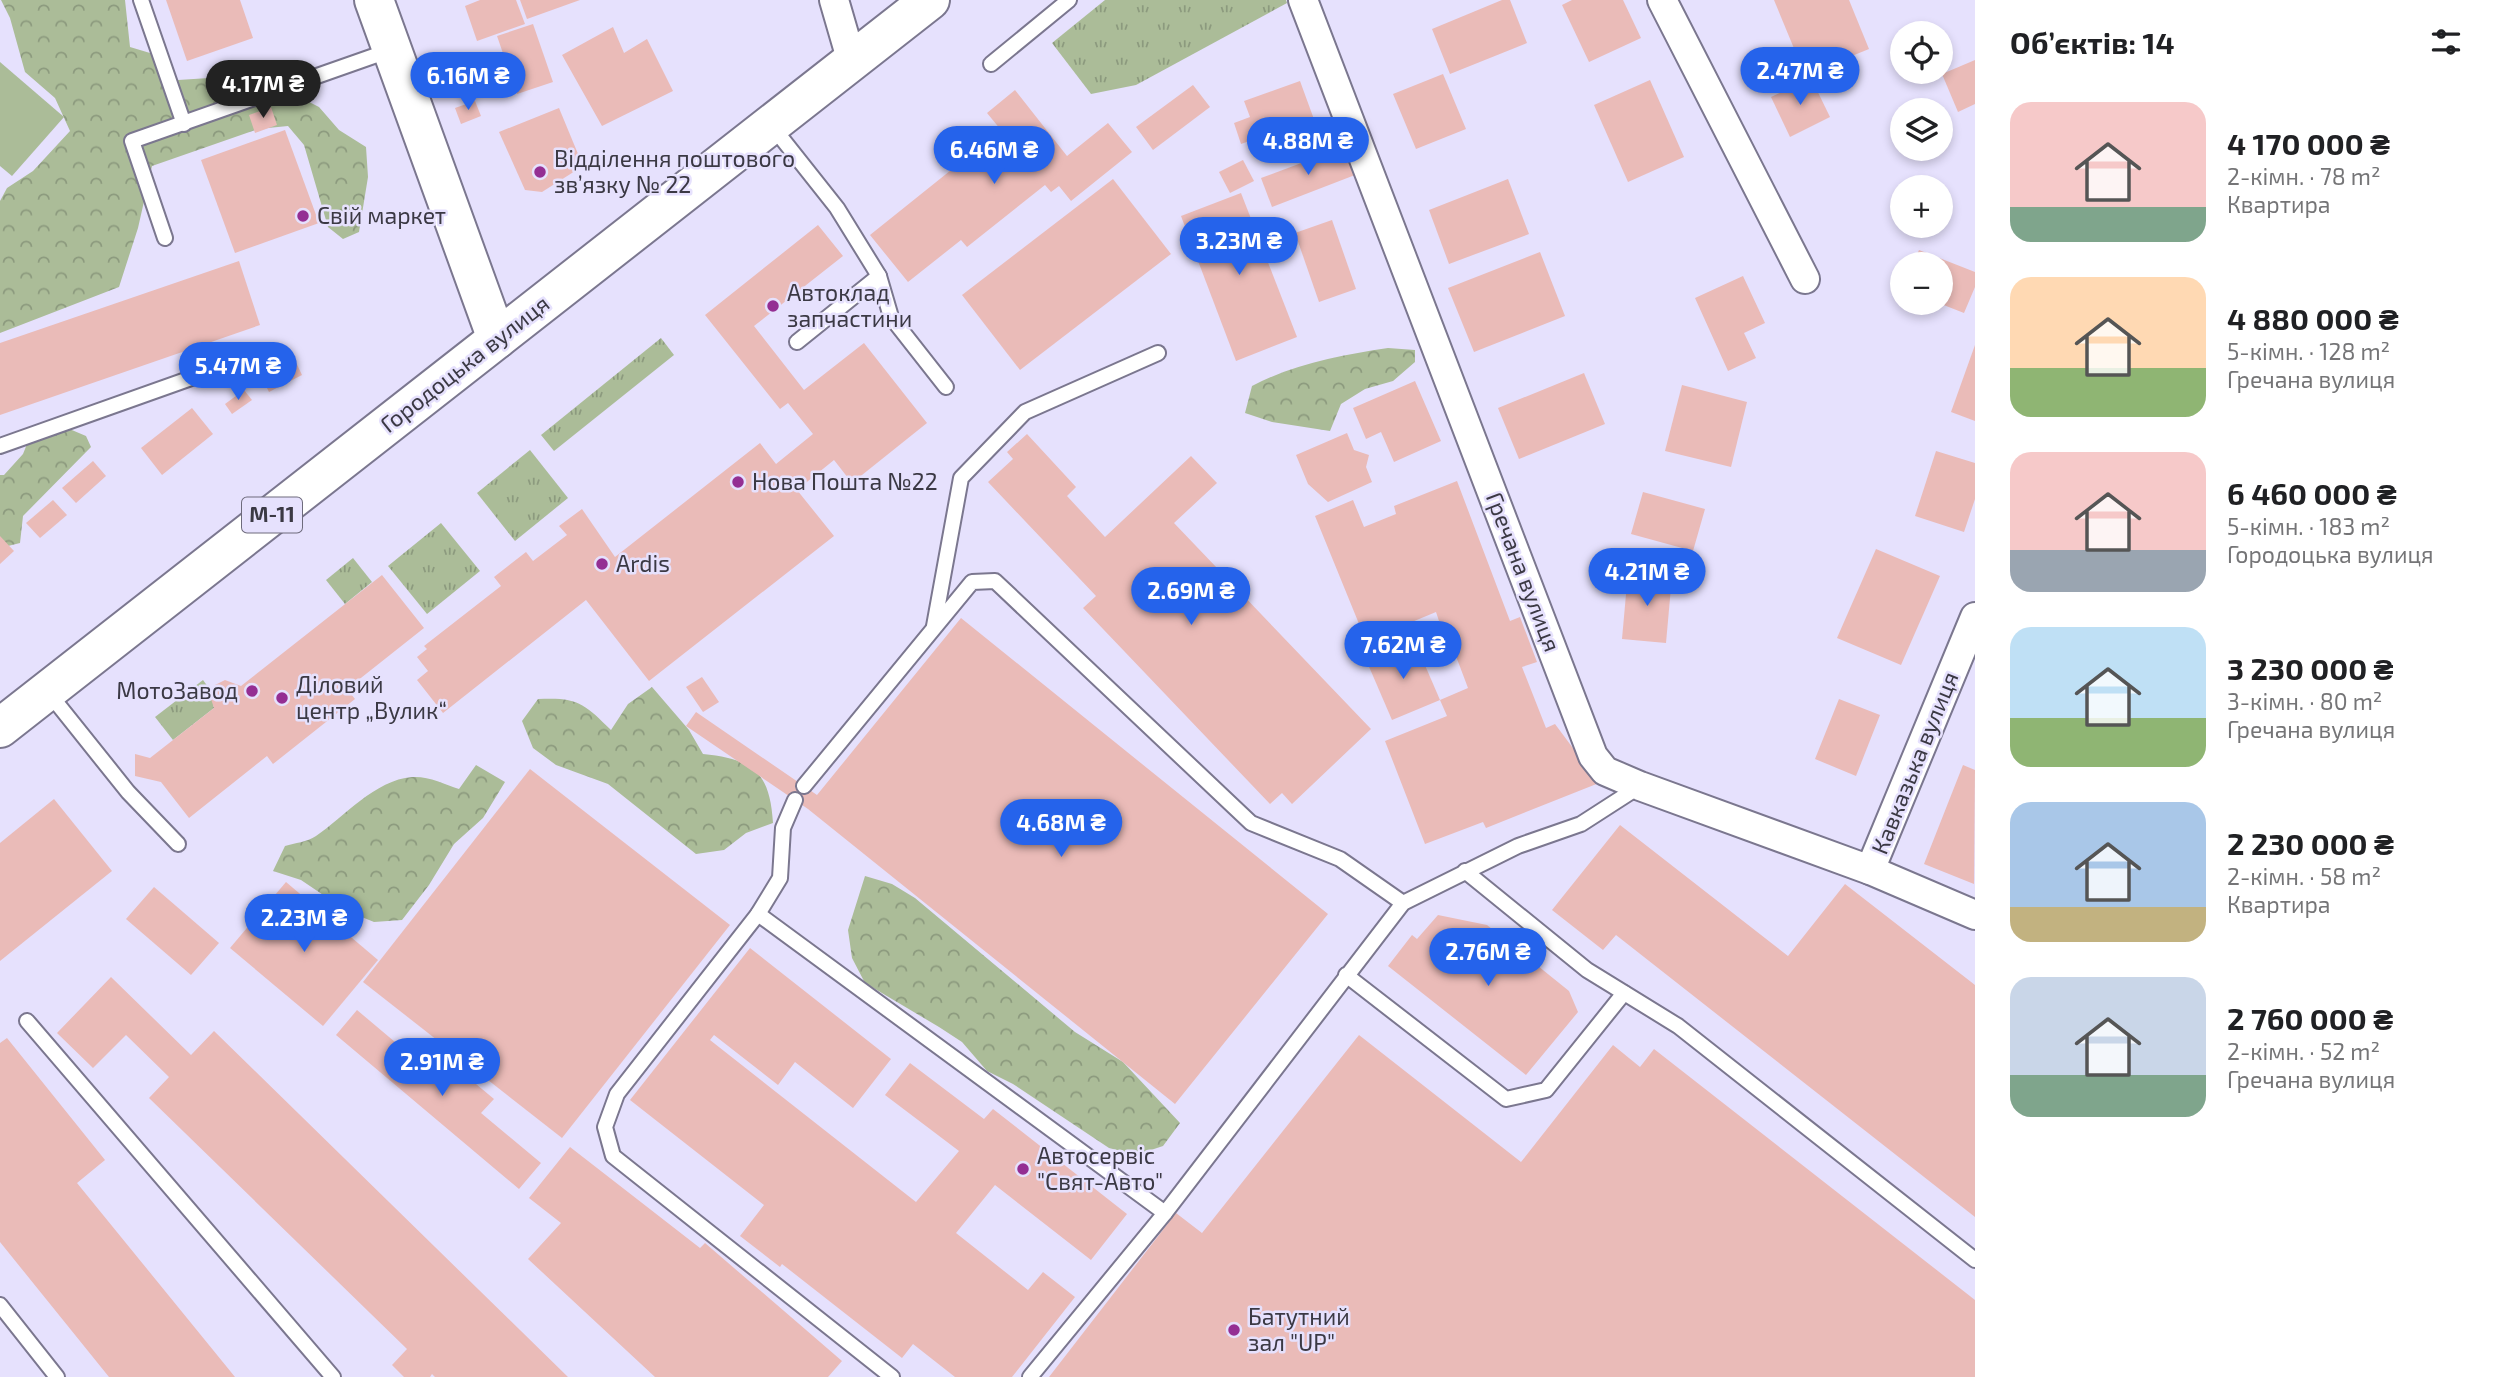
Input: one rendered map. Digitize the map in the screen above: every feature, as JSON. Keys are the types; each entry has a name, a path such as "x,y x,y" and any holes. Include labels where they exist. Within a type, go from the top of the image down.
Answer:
{"main road":[{"path":"374,0 497,339"},
{"name":"Городоцька вулиця","path":"4,717 47,691 930,0"}],"street":[{"path":"834,0 852,62"},
{"name":"Гречана вулиця","path":"1303,0 1593,756 1605,771 1640,786 1870,870 1975,915"},
{"path":"1662,0 1805,279"},
{"name":"Кавказька вулиця","path":"1870,870 1975,617"}],"lane":[{"path":"141,0 184,124"},
{"path":"990,64 1069,0"},
{"path":"165,239 132,141 392,50"},
{"path":"772,126 837,208 879,276 891,317 946,387"},
{"path":"797,342 879,276"},
{"path":"934,628 961,478 1025,412 1158,353"},
{"path":"0,446 228,365"},
{"path":"804,786 972,582 995,581 1251,823 1340,859 1403,903"},
{"path":"47,691 128,792 178,844"},
{"path":"1030,1377 1166,1213 1403,903 1518,846 1581,824 1640,786"},
{"path":"795,800 783,828 780,878 758,914 617,1094 605,1127 613,1156 892,1377"},
{"path":"1465,871 1587,970 1678,1026 1975,1260"},
{"path":"758,914 1166,1213"},
{"path":"1346,975 1506,1099 1546,1090 1624,993"},
{"path":"27,1021 333,1377"},
{"path":"0,1305 57,1377"}],"green space":[{"path":"1,0 125,0 130,47 160,56 178,80 209,78 238,66 319,107 339,130 366,147 368,177 359,232 343,239 328,227 304,145 288,126 258,129 152,166 138,228 119,287 0,333 0,201 7,188 33,171 70,131 55,98 25,72 10,18"},
{"path":"1105,0 1286,0 1287,3 1136,85 1091,94 1052,43"},
{"path":"0,62 64,117 12,176 0,166"},
{"path":"661,338 674,355 554,451 541,435"},
{"path":"1388,348 1415,350 1415,362 1393,381 1365,389 1341,404 1330,431 1272,422 1245,413 1252,386 1268,378 1318,361"},
{"path":"60,425 86,436 91,447 23,516 20,543 0,548 0,475 4,475 23,454 33,429"},
{"path":"530,450 568,498 515,541 477,493"},
{"path":"441,523 480,571 427,614 388,566"},
{"path":"353,558 372,582 345,604 326,580"},
{"path":"203,680 211,691 214,708 173,740 155,717"},
{"path":"652,687 689,730 703,754 735,760 756,771 768,791 773,823 746,833 724,850 696,854 608,784 556,765 533,748 522,721 538,699 562,699 579,704 594,713 611,730 628,704"},
{"path":"476,765 505,782 483,818 454,844 429,885 402,920 374,922 347,911 301,880 273,871 285,846 316,836 361,800 385,785 418,777 459,789"},
{"path":"865,876 892,884 915,898 1075,1032 1123,1062 1180,1123 1163,1146 1136,1155 1109,1148 1013,1084 987,1071 962,1042 865,983 852,958 848,930"}],"building":[{"path":"166,0 240,0 253,38 187,61"},
{"path":"480,0 516,0 525,24 477,41 465,6"},
{"path":"520,0 580,0 527,19"},
{"path":"1502,0 1510,0 1527,43 1450,74 1432,29"},
{"path":"1572,0 1623,0 1641,38 1589,62 1562,5"},
{"path":"1774,0 1849,0 1869,49 1805,75"},
{"path":"533,24 553,82 517,94 497,36"},
{"path":"613,27 624,53 647,39 673,91 602,126 562,55"},
{"path":"1975,60 1975,104 1958,112 1946,84 1953,84 1953,69"},
{"path":"1443,74 1466,129 1416,149 1393,94"},
{"path":"1811,78 1830,117 1790,137 1771,97"},
{"path":"1650,80 1684,157 1628,182 1594,105"},
{"path":"1300,81 1319,133 1264,154 1258,138 1241,144 1234,123 1250,117 1244,101"},
{"path":"1193,85 1210,107 1153,150 1136,127"},
{"path":"1015,90 1067,156 1108,123 1132,152 1071,201 1059,186 1051,192 1045,185 967,247 961,240 908,282 870,235 1001,130 987,113"},
{"path":"475,101 481,116 461,124 455,108"},
{"path":"271,107 277,125 255,133 249,115"},
{"path":"559,108 583,166 542,192 525,190 499,132"},
{"path":"285,130 319,223 235,253 201,160"},
{"path":"1344,147 1355,175 1272,207 1261,178"},
{"path":"1243,160 1254,181 1230,193 1219,172"},
{"path":"1113,179 1171,254 1020,370 962,295"},
{"path":"1508,179 1529,234 1449,264 1429,210"},
{"path":"1241,193 1297,337 1236,361 1181,216"},
{"path":"1332,220 1356,289 1319,302 1295,233"},
{"path":"818,225 843,256 754,326 804,390 864,343 927,423 852,483 834,460 797,490 834,536 649,681 586,600 443,713 417,680 428,671 417,657 427,649 424,646 501,586 494,577 526,552 533,561 567,535 559,526 582,509 615,557 760,443 776,464 813,434 788,403 780,409 705,315"},
{"path":"1540,252 1565,316 1474,352 1448,288"},
{"path":"239,261 260,325 0,415 0,343"},
{"path":"1953,263 1975,272 1975,287 1964,313 1953,309"},
{"path":"1743,276 1765,323 1744,333 1756,358 1728,371 1695,298"},
{"path":"1975,345 1975,421 1951,412"},
{"path":"291,352 302,375 269,392 257,368"},
{"path":"1584,373 1605,424 1519,459 1498,408"},
{"path":"1415,381 1441,441 1394,462 1381,432 1366,439 1353,408"},
{"path":"1682,385 1747,402 1731,467 1665,451"},
{"path":"244,390 252,400 232,414 225,404"},
{"path":"192,408 213,434 162,475 141,448"},
{"path":"1347,433 1354,450 1369,455 1366,467 1372,482 1328,502 1308,484 1296,455"},
{"path":"1027,434 1076,487 1067,496 1105,537 1191,456 1217,483 1174,523 1371,729 1292,804 1282,793 1270,804 1083,608 1096,596 988,482 1013,459 1007,452"},
{"path":"1936,451 1975,463 1975,499 1964,532 1915,516"},
{"path":"93,461 106,476 76,503 62,488"},
{"path":"1457,481 1510,621 1520,617 1537,662 1522,667 1546,728 1555,724 1599,783 1486,828 1483,822 1425,844 1385,741 1447,716 1440,700 1468,688 1451,643 1447,645 1436,612 1366,641 1315,516 1353,500 1364,527 1396,514 1394,506"},
{"path":"1643,492 1705,509 1693,551 1631,534"},
{"path":"53,500 67,515 40,538 26,523"},
{"path":"0,536 14,551 0,564"},
{"path":"1876,549 1940,576 1901,665 1837,638"},
{"path":"1628,572 1672,576 1666,643 1622,639"},
{"name":"Діловий центр „Вулик“","path":"382,575 424,628 347,689 355,699 273,764 267,756 189,818 161,782 135,776 135,754 150,758 214,708 210,696 215,685 225,680 241,686"},
{"path":"961,618 1328,914 1175,1104 808,809 686,726 696,712 817,795"},
{"path":"1415,642 1440,700 1392,720 1367,662"},
{"path":"702,677 719,702 703,712 686,687"},
{"path":"1839,699 1880,715 1856,776 1815,759"},
{"path":"1963,765 1975,770 1974,884 1924,864"},
{"path":"530,769 730,925 562,1138 363,982"},
{"path":"54,799 112,871 0,961 0,843"},
{"path":"1620,825 1788,956 1845,884 1975,985 1975,1217 1616,935 1603,950 1552,910"},
{"path":"286,882 378,960 323,1026 230,948"},
{"path":"154,887 219,943 191,975 126,919"},
{"path":"1438,915 1487,925 1569,991 1578,1012 1526,1075 1388,966 1412,935 1417,939"},
{"path":"750,948 891,1059 853,1108 795,1062 778,1085 714,1035 710,1040 916,1202 959,1151 885,1095 910,1063 984,1119 993,1109 1127,1214 1091,1260 995,1185 956,1233 1028,1290 1043,1272 1075,1297 1012,1377 955,1377 913,1344 902,1358 782,1264 780,1267 740,1236 764,1205 630,1100"},
{"path":"111,977 191,1055 214,1031 568,1377 435,1377 432,1374 430,1377 404,1377 392,1365 407,1349 149,1098 169,1077 126,1035 93,1068 57,1033"},
{"path":"357,1010 433,1074 446,1059 494,1099 481,1113 541,1163 519,1189 336,1035"},
{"path":"1359,1035 1521,1162 1613,1045 1640,1067 1654,1049 1975,1300 1975,1377 1049,1377 1176,1213 1202,1233"},
{"path":"7,1038 105,1160 77,1183 235,1377 109,1377 0,1242 0,1043"},
{"path":"570,1147 700,1248 705,1243 842,1361 828,1377 655,1377 528,1259 561,1223 529,1198"}],"place":[{"name":"Відділення поштового зв’язку № 22","path":"540,172"},
{"name":"Свій маркет","path":"303,216"},
{"name":"Автоклад запчастини","path":"773,306"},
{"name":"Нова Пошта №22","path":"738,482"},
{"name":"Ardis","path":"602,564"},
{"name":"МотоЗавод","path":"252,691"},
{"name":"Діловий центр „Вулик“","path":"282,698"},
{"name":"Автосервіс \"Свят-Авто\"","path":"1023,1169"},
{"name":"Батутний зал \"UP\"","path":"1234,1330"}]}
